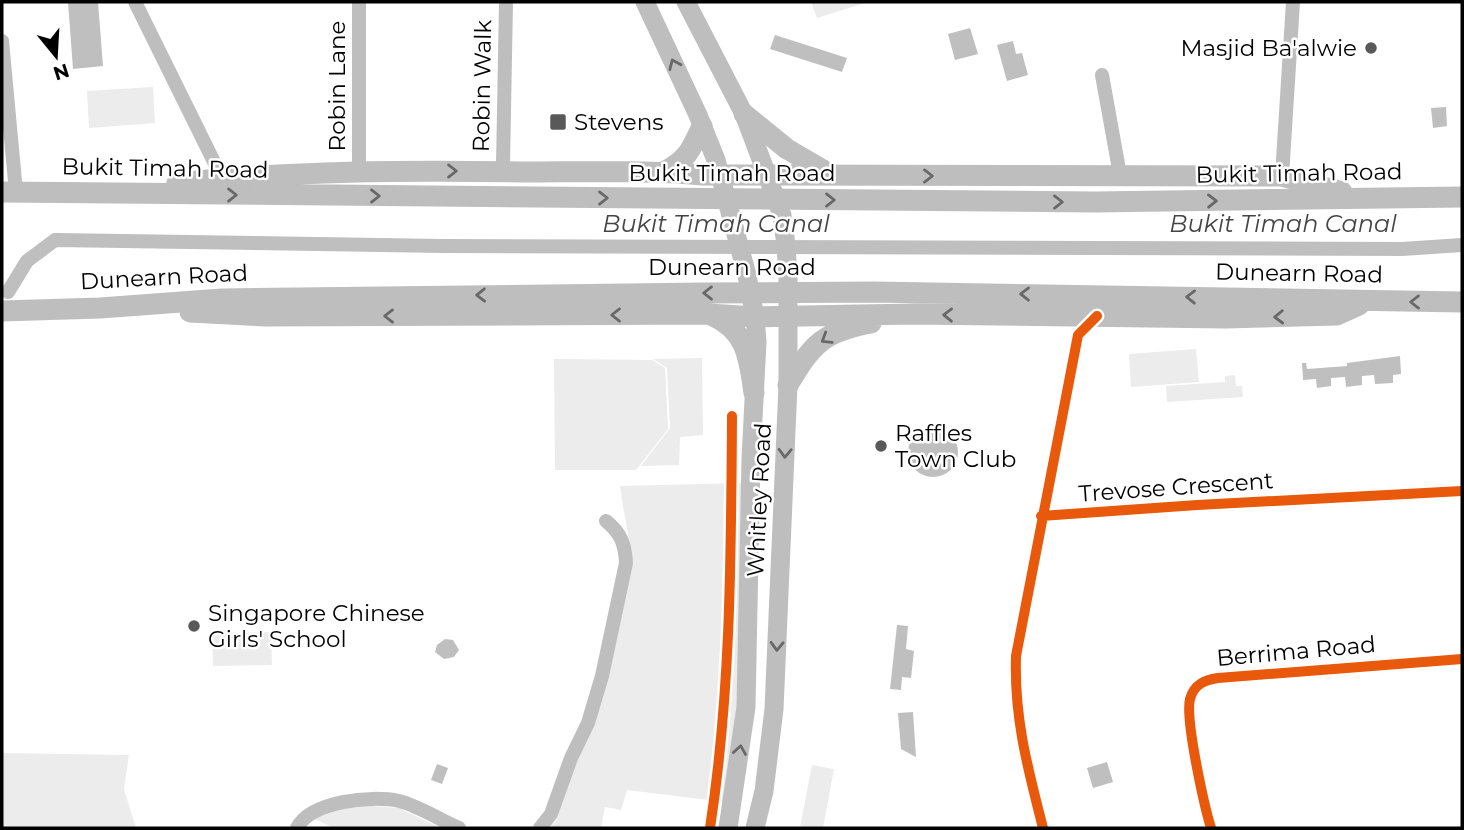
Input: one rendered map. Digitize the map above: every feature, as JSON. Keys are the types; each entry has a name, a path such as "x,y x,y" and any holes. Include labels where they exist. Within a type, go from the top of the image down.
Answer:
{"highway":[{"path":"744,114 787,149 835,176"},
{"path":"664,172 682,162 691,152 702,126"},
{"path":"139,195 161,185 268,174 501,171 664,172 703,176 1282,176 1371,199"},
{"name":"Bukit Timah Road","path":"9,192 1095,202 1462,197"},
{"name":"Dunearn Road","path":"2,311 100,308 222,299 848,292 1095,305 1462,302"},
{"path":"100,308 266,316 709,314 755,317 914,314 1075,325 1095,305"},
{"path":"709,314 723,320 735,330 744,345 754,393"},
{"path":"788,385 806,355 821,339 862,325 914,314"}],"main road":[{"name":"Whitley Road","path":"645,2 702,126 720,174 747,275 755,317 757,342 746,708 728,828"},
{"name":"Whitley Road","path":"686,2 744,114 782,215 788,276 788,385 774,709 764,791 755,828"}],"street":[{"path":"135,2 222,178"},
{"name":"Robin Lane","path":"359,2 359,171"},
{"name":"Robin Walk","path":"501,171 506,2"},
{"path":"1282,176 1293,2"},
{"path":"2,41 9,192"},
{"path":"1102,75 1120,175"},
{"path":"1043,828 1021,737 1015,684 1020,626 1075,325"},
{"name":"Trevose Crescent","path":"1041,516 1462,491"},
{"path":"540,828 551,814 571,758 588,723 602,676 626,562 625,543 616,529 606,521"},
{"name":"Berrima Road","path":"1211,828 1191,732 1189,709 1196,687 1206,680 1462,659"},
{"path":"297,828 310,814 337,803 371,799 400,802 459,828"}],"shaded area":[{"path":"68,2 98,2 103,66 73,69"},
{"path":"811,2 868,2 817,18"},
{"path":"970,28 978,54 955,60 948,34"},
{"path":"775,35 847,58 842,72 770,49"},
{"path":"1013,41 1016,54 1022,53 1028,75 1007,81 997,45"},
{"path":"153,87 155,123 89,128 87,91"},
{"path":"1446,107 1447,126 1433,128 1431,108"},
{"path":"1196,349 1199,382 1131,387 1129,354"},
{"path":"1400,356 1401,374 1393,375 1393,383 1375,384 1374,375 1362,376 1362,385 1346,387 1345,377 1331,378 1331,386 1317,388 1316,379 1303,380 1302,363 1306,363 1307,369 1347,366 1347,363"},
{"path":"702,358 703,435 680,437 679,465 641,466 670,428 667,368 653,359"},
{"path":"554,359 652,360 665,368 668,429 636,470 555,470"},
{"path":"1235,375 1236,386 1242,386 1243,397 1167,402 1166,386 1225,382 1225,376"},
{"path":"933,427 951,434 958,452 951,470 933,477 915,470 908,452 915,434"},
{"path":"743,483 738,706 725,802 627,790 621,810 605,807 601,828 549,828 556,821 576,761 632,563 620,486"},
{"path":"897,625 908,626 906,649 914,651 911,678 902,677 901,690 890,689"},
{"path":"271,632 272,665 213,666 212,634"},
{"path":"445,639 453,640 459,650 454,657 444,659 435,652 437,645"},
{"path":"913,712 916,757 901,749 898,713"},
{"path":"2,753 129,755 124,789 136,828 2,828"},
{"path":"1107,762 1113,782 1093,788 1087,768"},
{"path":"437,764 448,768 442,784 431,780"},
{"path":"812,765 834,769 823,828 800,827"},
{"path":"372,806 398,808 441,828 333,828 313,818 339,809"}],"waterway":[{"name":"Bukit Timah Canal","path":"8,292 27,261 55,240 443,246 1402,249 1462,245"}],"cycle path":[{"path":"1043,828 1020,723 1016,656 1078,335 1097,316"},
{"path":"710,828 726,674 732,416"},
{"path":"1041,516 1462,491"},
{"path":"1211,828 1190,724 1190,699 1201,684 1218,678 1462,659"}],"place":[{"name":"Masjid Ba'alwie","path":"1371,48"},
{"name":"Stevens","path":"558,122"},
{"name":"Raffles Town Club","path":"881,446"},
{"name":"Singapore Chinese Girls' School","path":"194,626"}]}
